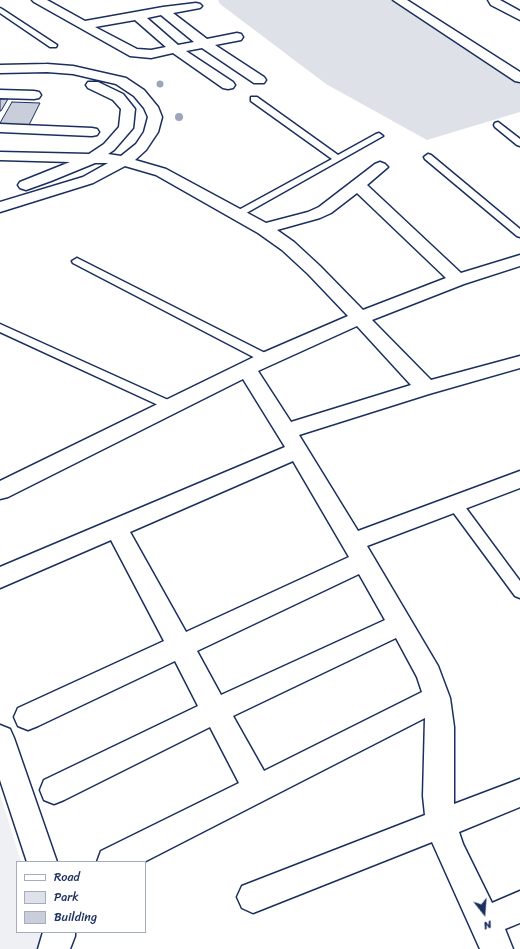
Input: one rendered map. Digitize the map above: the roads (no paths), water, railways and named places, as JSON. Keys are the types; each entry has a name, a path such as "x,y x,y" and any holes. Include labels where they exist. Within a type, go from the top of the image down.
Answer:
{"street":[{"path":"38,0 134,53 147,54 176,50 237,37"},
{"path":"399,0 520,78"},
{"path":"494,0 495,3 517,13"},
{"path":"84,25 196,6"},
{"path":"163,11 205,44 260,80"},
{"path":"138,16 176,50 228,85"},
{"path":"0,69 47,68 74,70 121,81 139,93 151,107 155,117 151,132 142,147 124,161 88,180 0,208"},
{"path":"0,78 60,78 95,85 118,97 128,109 126,128 109,146 91,158 46,178 13,188"},
{"path":"0,94 34,95"},
{"path":"0,128 92,132"},
{"path":"0,156 116,159 161,172 264,229 288,246 314,270 418,380 427,386"},
{"path":"264,229 314,215 325,210 380,167"},
{"path":"358,185 458,280"},
{"path":"0,491 257,364 360,318 392,307 458,280 520,260"},
{"path":"392,307 470,289 520,274"},
{"path":"0,578 116,528 293,441 427,386 434,386 520,362"},
{"path":"257,364 293,441 402,624 429,674 437,698 440,727 438,796 441,824 450,850 491,935 520,907"},
{"path":"28,717 180,646 358,551 455,504 520,479"},
{"path":"116,528 258,789"},
{"path":"54,790 215,711 402,624"},
{"path":"114,861 437,698"},
{"path":"0,738 42,861"},
{"path":"253,897 520,793"},
{"path":"54,949 59,933"}],"lane":[{"path":"0,10 53,46"},
{"path":"254,99 338,159"},
{"path":"498,125 520,143"},
{"path":"238,214 379,136"},
{"path":"428,157 520,234"},
{"path":"77,261 257,364"},
{"path":"0,328 172,407"},
{"path":"455,504 520,592"}]}
